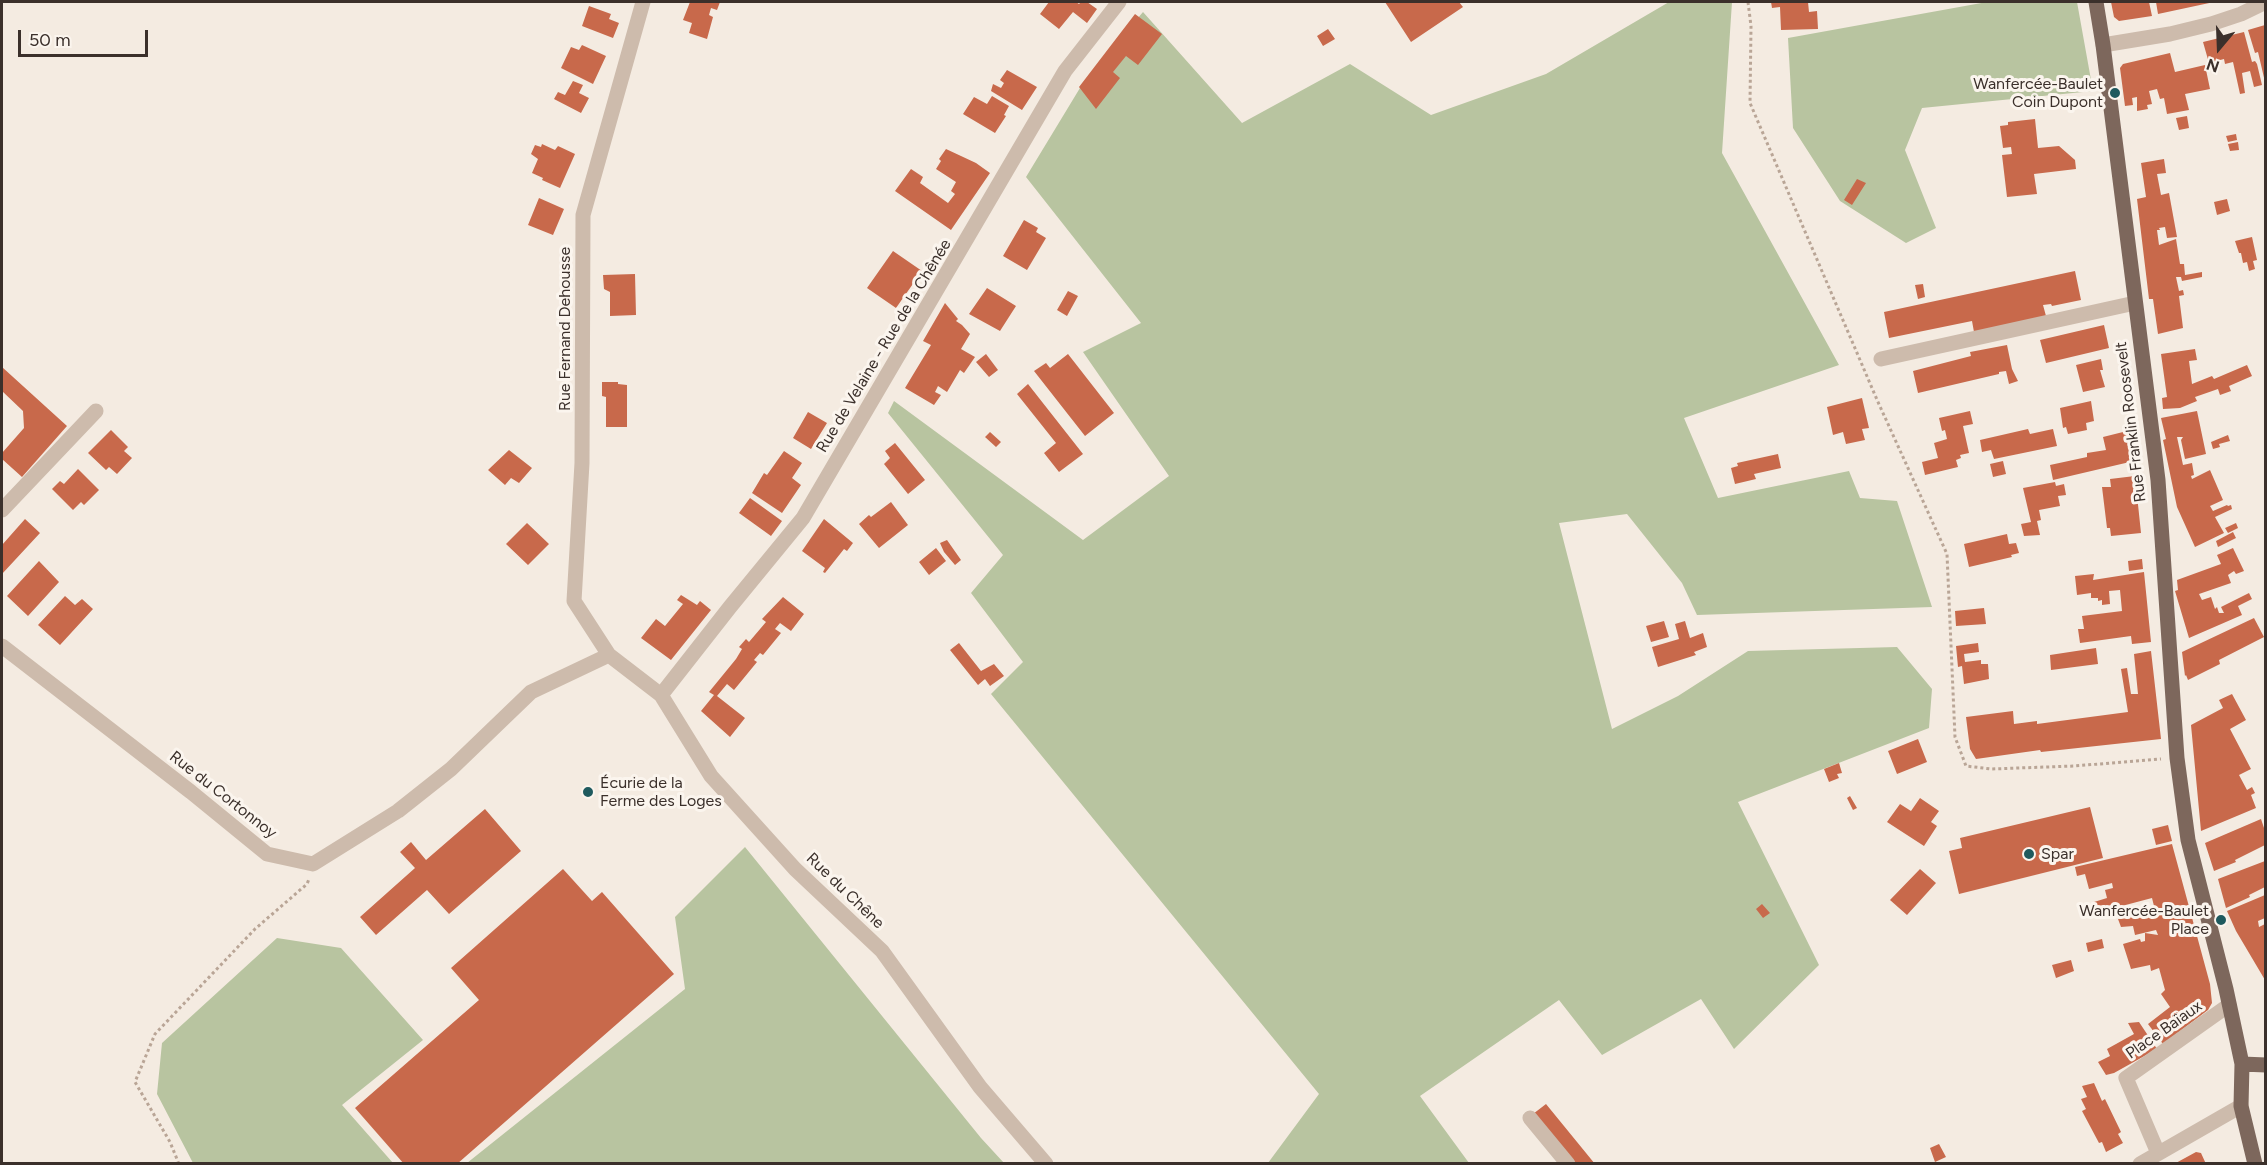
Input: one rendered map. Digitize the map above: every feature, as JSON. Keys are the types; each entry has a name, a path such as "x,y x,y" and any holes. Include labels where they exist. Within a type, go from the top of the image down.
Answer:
{"main road":[{"name":"Rue Franklin Roosevelt","path":"2096,2 2158,480 2177,758 2188,840"},
{"name":"Place Baïaux","path":"2188,840 2242,1064 2241,1106 2258,1160"},
{"path":"2242,1064 2265,1065"}],"street":[{"name":"Rue Fernand Dehousse","path":"609,655 574,601 582,463 583,215 643,2"},
{"name":"Rue de Velaine - Rue de la Chênée","path":"661,695 803,518 1065,71 1119,2"},
{"path":"2103,45 2170,34 2211,24 2241,14 2265,2"},
{"path":"1881,359 2135,303"},
{"path":"2,510 96,411"},
{"name":"Rue du Cortonnoy","path":"2,646 191,792 267,854 313,864"},
{"name":"Rue du Chêne","path":"609,655 661,695 711,776 795,869 882,951 980,1087 1046,1164"},
{"path":"313,864 398,811 450,769 531,692 609,655"},
{"name":"Place Baïaux","path":"2158,1153 2126,1078 2229,1005"},
{"path":"2140,1164 2241,1106"},
{"path":"1530,1118 1568,1164"}],"path":[{"path":"1748,2 1751,26 1750,103 1878,402 1947,554 1954,737 1966,766 1991,769 2074,766 2177,758"},
{"path":"180,1164 170,1142 135,1083 154,1034 255,929 307,884 313,864"}],"green space":[{"path":"1669,2 1732,2 1722,153 1839,365 1684,418 1718,498 1849,471 1860,498 1897,501 1932,607 1697,615 1682,583 1627,514 1559,523 1612,729 1678,696 1748,651 1897,647 1932,689 1929,728 1738,802 1819,965 1734,1049 1701,999 1602,1055 1559,1000 1420,1096 1469,1163 1268,1163 1319,1094 991,694 1023,662 971,593 1003,555 888,413 894,401 1083,540 1169,476 1083,352 1141,323 1026,177 1083,83 1143,12 1242,123 1350,64 1431,115 1546,74"},
{"path":"1987,2 2077,2 2093,91 1922,108 1905,150 1936,228 1906,243 1840,201 1793,128 1788,38"},
{"path":"745,847 981,1138 1004,1163 467,1163 685,989 675,917"},
{"path":"277,938 341,948 423,1040 342,1105 393,1163 193,1163 157,1094 162,1043"}],"building":[{"path":"690,2 720,2 717,10 711,8 709,15 713,17 707,39 689,33 692,23 683,20"},
{"path":"1049,2 1079,4 1087,2 1097,9 1087,23 1073,12 1059,29 1040,14"},
{"path":"1385,2 1459,2 1463,7 1411,42"},
{"path":"1771,2 1808,2 1809,12 1817,11 1818,29 1781,30 1780,7 1772,8"},
{"path":"2111,2 2149,2 2152,16 2119,21 2114,17"},
{"path":"2156,2 2214,2 2158,14"},
{"path":"589,6 611,14 609,19 619,23 613,38 582,26"},
{"path":"1135,14 1162,34 1138,65 1126,56 1113,72 1120,78 1096,109 1079,87"},
{"path":"2265,25 2265,82 2258,52 2255,53 2248,30"},
{"path":"1328,29 1335,39 1323,46 1317,36"},
{"path":"2244,32 2252,62 2255,61 2257,64 2262,85 2254,87 2250,71 2242,73 2245,93 2240,94 2233,62 2225,64 2224,59 2209,63 2203,42"},
{"path":"582,45 606,56 593,84 561,68 571,47 579,50"},
{"path":"2170,53 2175,72 2205,65 2210,89 2185,94 2189,110 2167,114 2164,98 2160,99 2157,89 2149,91 2152,104 2147,105 2148,109 2137,111 2137,97 2132,98 2133,105 2125,106 2120,68 2123,64"},
{"path":"1007,70 1037,87 1022,110 991,91 993,84 1001,88 1004,83 1000,80"},
{"path":"573,81 583,85 579,93 589,98 581,113 554,99 558,92 565,95"},
{"path":"992,96 1009,106 1004,115 1006,116 995,133 963,114 974,97 987,104"},
{"path":"2187,116 2189,128 2179,130 2176,118"},
{"path":"2035,119 2038,148 2059,146 2075,160 2076,169 2034,174 2037,194 2007,197 2002,155 2012,154 2011,147 2003,148 2000,126 2008,125 2008,122"},
{"path":"2236,134 2237,140 2228,142 2226,136"},
{"path":"2238,142 2239,150 2230,151 2228,144"},
{"path":"542,144 555,150 558,146 575,154 560,188 532,173 538,159 531,154 535,145 541,147"},
{"path":"946,149 976,163 990,173 951,230 895,191 911,169 923,177 920,183 948,203 955,194 951,191 956,182 936,169"},
{"path":"2164,159 2166,173 2157,174 2161,195 2169,193 2177,237 2167,238 2165,227 2159,228 2160,230 2157,230 2159,245 2176,239 2180,264 2184,264 2185,275 2202,272 2202,277 2182,281 2181,277 2176,277 2179,291 2183,290 2184,295 2179,296 2183,328 2158,334 2153,299 2149,299 2137,199 2146,197 2141,163"},
{"path":"1857,179 1866,183 1852,205 1844,200"},
{"path":"539,198 564,209 553,235 528,225"},
{"path":"2227,199 2230,211 2217,215 2214,202"},
{"path":"1024,220 1038,228 1036,232 1046,238 1027,270 1003,256"},
{"path":"2252,237 2257,260 2253,261 2255,269 2249,271 2247,262 2243,263 2235,241"},
{"path":"893,251 922,271 896,308 867,288"},
{"path":"2075,271 2081,300 2052,306 2051,304 2043,305 2046,316 1974,332 1972,321 1889,338 1884,312"},
{"path":"635,274 636,315 610,316 610,292 604,289 603,275"},
{"path":"1923,284 1925,297 1918,299 1915,285"},
{"path":"987,288 1016,306 1000,331 969,314"},
{"path":"1068,291 1078,296 1067,316 1057,310"},
{"path":"945,303 958,319 956,321 970,334 961,349 975,357 964,373 960,370 947,392 938,386 935,392 941,395 934,405 905,388 931,345 923,341"},
{"path":"2104,325 2109,348 2046,363 2040,340"},
{"path":"2007,345 2012,369 2018,381 2009,384 2006,371 1918,393 1913,371 1971,356 1970,352"},
{"path":"2195,349 2197,360 2189,361 2192,384 2212,376 2214,379 2247,365 2252,376 2229,386 2231,391 2220,395 2218,389 2195,397 2197,401 2180,408 2163,409 2162,398 2167,397 2161,354"},
{"path":"986,354 998,370 989,377 976,362"},
{"path":"1068,354 1114,413 1085,436 1034,371 1046,363 1050,368"},
{"path":"2101,359 2103,370 2100,370 2105,387 2083,392 2076,365"},
{"path":"2,367 67,426 22,477 2,459 2,453 24,428 23,411 2,391"},
{"path":"602,382 618,382 618,384 627,385 627,427 606,427 606,397 602,396"},
{"path":"1028,384 1083,454 1059,472 1044,453 1056,443 1017,394"},
{"path":"1862,398 1869,428 1862,429 1865,440 1846,444 1843,432 1833,435 1827,407"},
{"path":"2091,401 2094,421 2086,423 2087,430 2068,434 2066,427 2063,428 2060,408"},
{"path":"1970,411 1973,424 1963,426 1969,453 1960,455 1961,458 1956,460 1958,467 1925,475 1922,462 1938,458 1934,443 1947,439 1945,430 1942,431 1939,418"},
{"path":"2197,411 2206,454 2185,459 2181,440 2183,437 2177,437 2183,465 2192,463 2194,475 2191,476 2192,479 2210,470 2223,500 2210,506 2213,511 2227,505 2231,505 2232,509 2215,517 2224,533 2195,547 2177,507 2163,440 2166,439 2161,418"},
{"path":"808,412 827,423 811,449 793,438"},
{"path":"2028,429 2030,434 2053,429 2057,446 1994,459 1991,450 1982,452 1980,440"},
{"path":"111,430 128,447 124,451 132,458 117,474 109,467 106,470 88,453"},
{"path":"2131,430 2134,461 2053,480 2050,465 2087,457 2087,453 2106,450 2103,437"},
{"path":"990,432 1001,442 996,447 985,437"},
{"path":"2228,435 2230,441 2219,444 2220,447 2213,449 2211,442"},
{"path":"895,443 925,480 908,494 884,464 890,458 885,451"},
{"path":"509,450 532,468 519,483 511,478 505,485 488,470"},
{"path":"784,451 802,463 792,478 801,485 782,513 752,493 764,473 767,475"},
{"path":"1778,454 1781,468 1754,474 1756,479 1735,484 1731,468 1738,466 1737,463"},
{"path":"2003,461 2006,474 1993,477 1990,464"},
{"path":"78,469 99,490 84,505 81,502 73,510 52,489 60,481 64,484"},
{"path":"2135,476 2141,533 2111,536 2110,528 2107,528 2102,487 2111,487 2110,479"},
{"path":"2055,482 2056,486 2064,484 2066,495 2058,496 2060,506 2039,510 2041,520 2037,521 2040,535 2024,536 2021,524 2031,522 2023,488"},
{"path":"750,498 782,521 771,536 739,513"},
{"path":"891,502 908,525 879,548 859,524"},
{"path":"25,519 40,533 2,574 2,545"},
{"path":"824,519 853,543 847,551 844,549 825,573 823,572 825,568 802,551"},
{"path":"527,523 549,544 528,565 506,544"},
{"path":"2236,523 2238,528 2228,533 2225,528"},
{"path":"2233,532 2236,538 2218,547 2216,541"},
{"path":"2007,534 2009,544 2016,543 2019,553 2011,555 2012,557 1969,567 1964,544"},
{"path":"947,540 961,560 955,565 940,543"},
{"path":"936,548 946,561 929,575 919,562"},
{"path":"2233,548 2244,571 2236,574 2234,571 2228,575 2231,583 2199,594 2202,600 2211,597 2219,613 2224,613 2221,607 2249,593 2252,599 2238,606 2242,615 2189,638 2175,591 2178,590 2177,580 2221,564 2217,555"},
{"path":"2142,559 2143,569 2129,571 2128,561"},
{"path":"39,561 59,582 28,616 7,596"},
{"path":"2144,572 2151,642 2132,644 2131,636 2080,643 2078,629 2084,629 2082,616 2122,611 2120,590 2109,591 2110,604 2102,605 2102,600 2091,598 2091,593 2077,595 2075,576 2094,574 2093,580"},
{"path":"681,595 697,605 700,601 711,610 671,660 641,638 656,619 665,626 683,604 677,600"},
{"path":"65,596 75,605 82,599 93,609 60,645 38,625"},
{"path":"783,597 804,614 791,631 780,623 775,629 781,633 763,655 760,653 754,660 757,662 734,690 727,684 717,696 745,718 730,737 701,711 714,695 709,692 742,649 739,647 746,639 749,642 766,622 762,619"},
{"path":"1984,608 1986,624 1956,626 1955,611"},
{"path":"2254,618 2264,637 2219,660 2220,664 2188,680 2185,676 2182,652"},
{"path":"1664,621 1669,637 1651,642 1646,626"},
{"path":"1685,621 1690,638 1703,633 1707,647 1694,652 1696,655 1658,667 1652,647 1679,639 1675,624"},
{"path":"959,643 981,671 994,664 1004,676 990,686 985,679 978,685 950,650"},
{"path":"1978,643 1979,652 1964,654 1965,662 1981,660 1981,664 1988,664 1989,679 1964,684 1962,666 1958,667 1956,646"},
{"path":"2096,648 2098,664 2051,670 2050,655"},
{"path":"2151,651 2161,739 2041,752 2040,750 1976,759 1970,749 1966,717 2013,711 2014,724 2037,721 2037,724 2128,712 2121,669 2127,668 2131,694 2138,694 2134,654"},
{"path":"2232,694 2246,720 2230,729 2251,769 2239,775 2247,790 2252,787 2255,793 2251,795 2256,808 2201,831 2191,725 2223,708 2219,700"},
{"path":"1918,739 1927,762 1897,774 1888,751"},
{"path":"1839,763 1842,773 1837,774 1839,778 1829,782 1824,769"},
{"path":"1850,796 1857,808 1853,810 1847,798"},
{"path":"1920,798 1939,811 1931,822 1937,826 1924,846 1887,822 1900,804 1911,811"},
{"name":"Spar","path":"2090,807 2103,858 1959,894 1949,851 1962,848 1960,838"},
{"path":"485,809 521,851 449,914 427,890 376,935 360,917 415,868 400,852 411,842 426,860"},
{"path":"2261,819 2265,831 2265,845 2235,860 2236,862 2214,871 2205,843"},
{"path":"2168,825 2172,841 2156,845 2152,829"},
{"path":"2172,844 2210,984 2212,1003 2208,1010 2163,1044 2148,1024 2170,1007 2161,994 2165,990 2159,968 2151,971 2150,965 2131,969 2123,944 2140,939 2141,942 2145,941 2145,933 2158,935 2156,930 2135,935 2133,926 2121,927 2118,919 2141,910 2142,912 2155,910 2152,898 2096,910 2094,902 2107,898 2105,890 2113,888 2112,883 2089,889 2085,874 2077,876 2075,867"},
{"path":"2265,861 2265,887 2226,908 2218,879"},
{"path":"563,869 592,901 602,892 674,974 457,1164 404,1164 355,1108 479,1000 451,968"},
{"path":"1920,869 1936,883 1907,915 1890,900"},
{"path":"2265,895 2265,918 2258,921 2259,927 2265,924 2265,980 2227,911"},
{"path":"1762,904 1770,913 1763,918 1756,909"},
{"path":"2102,939 2104,948 2088,952 2086,943"},
{"path":"2071,960 2074,971 2056,978 2052,965"},
{"path":"2139,1022 2157,1049 2114,1073 2106,1075 2098,1062 2110,1056 2107,1049 2134,1034 2128,1023"},
{"path":"2094,1083 2102,1101 2105,1099 2121,1132 2118,1134 2123,1143 2106,1152 2082,1111 2086,1109 2081,1099 2087,1097 2082,1086"},
{"path":"1546,1104 1595,1164 1574,1164 1533,1114"},
{"path":"1939,1144 1946,1157 1935,1162 1930,1148"},
{"path":"2196,1152 2201,1153 2206,1164 2174,1164"}],"place":[{"name":"Wanfercée-Baulet Coin Dupont","path":"2115,93"},
{"name":"Écurie de la Ferme des Loges","path":"588,792"},
{"name":"Spar","path":"2029,854"},
{"name":"Wanfercée-Baulet Place","path":"2221,920"}]}
